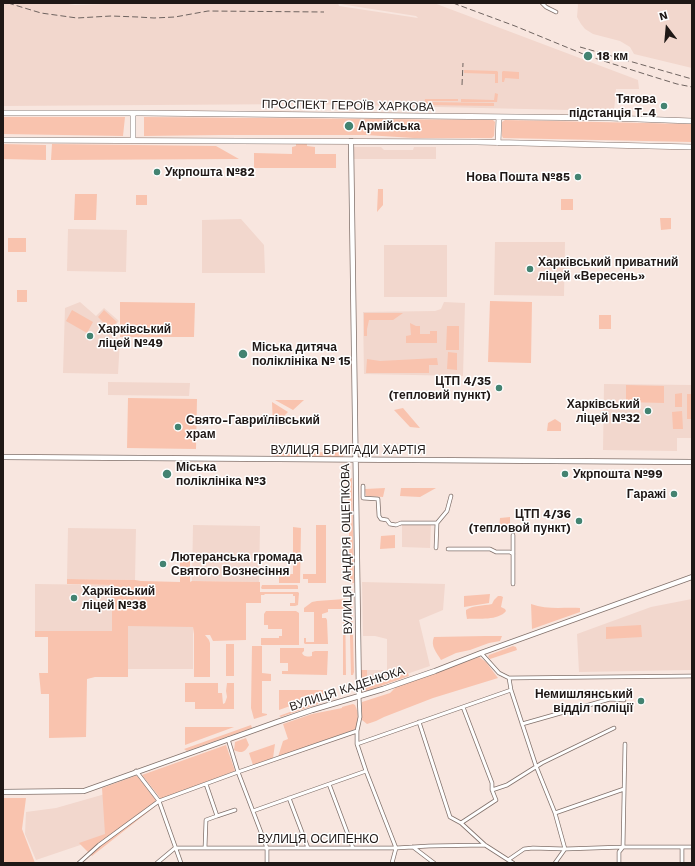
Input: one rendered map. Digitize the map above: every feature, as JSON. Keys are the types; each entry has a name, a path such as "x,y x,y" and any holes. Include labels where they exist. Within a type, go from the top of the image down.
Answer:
{"main road":[{"name":"ПРОСПЕКТ ГЕРОЇВ ХАРКОВА","path":"3,113 499,117 692,121"},
{"path":"133,113 133,140"},
{"path":"498,143 499,117"},
{"path":"3,140 351,141 692,146"}],"street":[{"path":"542,3 546,7 556,12"},
{"name":"ВУЛИЦЯ АНДРІЯ ОЩЕПКОВА","path":"351,141 359,696"},
{"name":"ВУЛИЦЯ БРИГАДИ ХАРТІЯ","path":"3,457 692,462"},
{"path":"363,486 363,498 378,499 379,516 382,519 387,520 390,524 437,523"},
{"path":"436,548 437,523 447,512 451,496"},
{"path":"513,584 514,535"},
{"path":"448,549 490,549 496,552 510,552 513,554"},
{"name":"ВУЛИЦЯ КАДЕНЮКА","path":"3,792 84,791 136,771 312,710 435,671 481,653 692,578"},
{"path":"481,653 499,673 509,678 692,676"},
{"path":"509,678 511,690 536,766 556,813 565,849 555,863"},
{"path":"357,744 511,690"},
{"path":"359,696 360,717 357,731 357,744 396,848 392,863"},
{"path":"522,724 610,699 624,700"},
{"path":"461,823 496,800 492,790 492,783 463,707"},
{"path":"419,722 450,817 461,823 485,844 513,863"},
{"path":"492,790 507,785 536,766 614,728"},
{"path":"79,863 99,845 159,801 357,731"},
{"path":"228,739 238,772 267,848 267,863"},
{"path":"619,863 619,852 622,847 625,744"},
{"path":"136,771 159,801 181,863"},
{"path":"253,811 366,771"},
{"path":"206,784 217,816"},
{"path":"329,784 353,848"},
{"path":"556,813 624,789"},
{"path":"289,798 308,848"},
{"path":"205,848 206,820 235,810"},
{"name":"ВУЛИЦЯ ОСИПЕНКО","path":"175,848 396,848 412,846 485,844"},
{"path":"412,846 434,863"},
{"path":"682,847 682,863"},
{"path":"508,860 524,849 533,848 565,849 692,847"},
{"path":"157,863 175,848"}],"shaded area":[{"path":"3,3 61,3 75,5 136,3 338,3 339,6 418,18 416,16 340,3 434,3 638,80 639,89 616,89 614,111 305,104 3,106"},
{"path":"577,3 692,3 692,68 634,54 630,47 620,41 593,34 585,29 577,17"},
{"path":"464,70 497,71 498,83 495,83 495,74 464,73"},
{"path":"503,71 519,72 519,79 505,78 504,82 502,82"},
{"path":"495,93 498,94 497,102 461,102 461,99 494,100"},
{"path":"425,99 458,99 458,101 427,102 494,103 494,106 424,105"},
{"path":"3,117 125,117 123,136 3,134"},
{"path":"144,117 493,120 495,122 494,136 492,138 414,138 366,135 144,136"},
{"path":"505,120 692,124 692,142 503,138 502,122"},
{"path":"3,144 46,145 46,160 3,159"},
{"path":"52,144 216,146 239,159 51,160"},
{"path":"296,144 307,144 307,146 315,147 315,154 336,154 336,168 254,168 254,153 292,154 292,147 296,146"},
{"path":"353,147 381,147 384,150 413,150 414,147 436,147 436,159 353,159"},
{"path":"378,189 383,189 383,205 377,212"},
{"path":"75,194 97,194 96,220 74,220"},
{"path":"136,195 147,195 147,205 136,205"},
{"path":"561,199 573,199 573,210 561,210"},
{"path":"660,218 671,218 671,229 661,230"},
{"path":"241,219 264,245 265,273 202,273 202,220"},
{"path":"68,229 127,230 126,272 67,271"},
{"path":"8,238 26,238 26,252 8,252"},
{"name":"Харківський приватний ліцей «Вересень»","path":"495,242 565,242 564,296 494,295"},
{"path":"384,245 447,245 447,297 384,297"},
{"path":"17,290 27,290 27,302 17,302"},
{"path":"490,301 532,302 531,363 488,362"},
{"name":"Харківський ліцей №49","path":"80,302 96,316 104,308 119,321 110,331 120,340 118,374 63,373 65,308"},
{"path":"120,302 195,303 194,337 120,337"},
{"path":"444,302 465,303 463,376 364,374 363,312 435,311 441,309"},
{"path":"72,310 93,322 87,333 66,321"},
{"path":"104,310 117,322 110,329 98,317"},
{"path":"364,313 403,313 393,320 369,320 367,336 364,336"},
{"path":"599,315 611,315 611,329 599,329"},
{"path":"410,323 420,326 420,334 430,334 430,331 437,331 437,343 406,343 406,336 411,335"},
{"path":"447,326 459,326 459,350 446,350"},
{"path":"448,352 457,353 457,370 447,369"},
{"path":"437,358 438,365 429,365 429,373 366,373 367,359 380,361"},
{"path":"108,382 190,383 189,396 108,395"},
{"name":"Харківський ліцей №32","path":"604,384 692,385 692,438 677,438 677,451 603,450"},
{"path":"626,385 664,386 664,403 626,402"},
{"path":"682,393 682,407 675,407 675,394"},
{"path":"687,394 692,394 692,419 687,419"},
{"path":"128,398 197,399 196,449 127,448"},
{"path":"275,400 304,400 293,410"},
{"path":"272,402 288,412 273,427"},
{"path":"403,408 420,428 410,427 394,410"},
{"path":"682,411 683,429 673,429 672,412"},
{"path":"555,419 561,423 561,431 547,431 548,423"},
{"path":"343,452 343,457 272,458 272,453"},
{"path":"348,478 352,478 354,583 350,583"},
{"path":"385,488 383,497 366,496 365,489"},
{"path":"401,488 436,488 420,497 400,496"},
{"path":"510,517 510,529 499,531 500,518"},
{"path":"402,524 431,525 430,548 402,547"},
{"path":"193,525 260,526 259,582 192,581"},
{"path":"316,525 326,525 326,583 308,583 308,579 303,579 303,574 316,574"},
{"path":"293,527 301,528 300,583 279,583 279,574 293,574"},
{"path":"68,528 136,529 135,580 67,579"},
{"path":"395,535 395,548 380,549 381,536"},
{"path":"180,554 190,554 190,582 260,582 260,592 298,592 298,605 290,606 290,603 295,603 295,596 293,596 293,594 261,595 261,603 246,603 246,640 213,641 210,635 205,635 210,643 210,677 194,677 193,627 128,626 128,677 95,677 87,679 86,737 49,738 49,694 41,694 39,673 48,673 48,637 35,637 35,631 112,631 112,585 67,584 67,579 180,582"},
{"path":"362,582 445,584 443,610 419,620 430,666 372,686 367,686 367,670 387,670 387,639 375,636 363,636"},
{"name":"Харківський ліцей №38","path":"35,584 112,585 112,631 35,631"},
{"path":"262,585 297,585 298,589 262,589"},
{"path":"490,594 489,603 464,607 464,596"},
{"path":"498,596 503,597 501,607 506,611 503,614 493,618 467,619 466,610 475,606 492,604"},
{"path":"345,599 346,675 343,675 343,609 328,609 328,612 322,614 322,618 326,618 327,620 328,644 305,644 304,638 306,638 306,642 314,642 314,612 304,612 304,608 312,602"},
{"path":"349,599 352,600 353,675 351,675"},
{"path":"692,599 692,670 579,672 577,634 651,607"},
{"path":"531,604 549,608 580,608 580,612 532,629"},
{"path":"266,611 296,611 299,613 299,645 261,645 261,638 279,638 279,636 282,636 282,629 268,629 268,625 264,625 264,614"},
{"path":"641,625 642,637 606,639 606,627"},
{"path":"128,626 193,626 193,669 128,669"},
{"path":"502,636 500,641 456,653 441,660 434,649 433,643 434,637"},
{"path":"226,644 234,644 234,676 226,676"},
{"path":"252,646 262,646 262,673 271,674 271,681 262,681 262,713 267,715 254,719 251,708"},
{"path":"513,646 516,647 517,650 490,659 488,657 489,655"},
{"path":"280,648 304,648 302,653 307,657 312,656 312,652 315,651 328,651 327,675 282,674 282,671 288,671 288,663 280,663"},
{"path":"479,657 486,662 498,678 433,698 367,724 362,720 362,702 390,693 396,687"},
{"path":"360,670 367,670 367,686 372,686 408,673 409,676 363,692 361,689"},
{"path":"185,683 218,683 218,693 222,693 223,704 225,703 227,697 227,683 234,683 234,709 195,709 195,702 185,702"},
{"path":"279,690 334,690 279,710"},
{"path":"325,699 321,703 281,717 279,716"},
{"path":"353,704 355,705 358,714 356,728 278,757 283,741 288,739 283,724 312,714 342,708"},
{"path":"251,725 252,728 187,751 184,749"},
{"path":"185,727 234,727 185,745"},
{"path":"246,738 249,745 243,752 234,750 235,742"},
{"path":"275,744 273,758 253,765 249,753"},
{"path":"226,745 235,771 161,799 142,775"},
{"path":"135,776 138,777 155,799 157,805 92,856 79,843 105,834 102,788"},
{"path":"105,794 107,836 36,860 25,834 26,812 56,808"},
{"path":"3,798 26,798 22,829 35,863 3,863"}],"railway":[{"path":"8,3 41,13 77,18 111,16 154,18 175,17 208,11 324,12"},
{"path":"453,3 515,26 588,56 677,84 692,87"},
{"path":"580,47 692,79"},
{"path":"462,85 463,63"}],"place":[{"name":"18 км","path":"588,56"},
{"name":"Тягова підстанція Т-4","path":"664,106"},
{"name":"Армійська","path":"349,126"},
{"name":"Укрпошта №82","path":"157,172"},
{"name":"Нова Пошта №85","path":"578,177"},
{"name":"Харківський приватний ліцей «Вересень»","path":"530,269"},
{"name":"Харківський ліцей №49","path":"90,336"},
{"name":"Міська дитяча поліклініка № 15","path":"243,354"},
{"name":"ЦТП 4/35 (тепловий пункт)","path":"499,388"},
{"name":"Харківський ліцей №32","path":"648,411"},
{"name":"Свято-Гавриїлівський храм","path":"178,427"},
{"name":"Міська поліклініка №3","path":"167,474"},
{"name":"Укрпошта №99","path":"565,474"},
{"name":"Гаражі","path":"674,494"},
{"name":"ЦТП 4/36 (тепловой пункт)","path":"579,521"},
{"name":"Лютеранська громада Святого Вознесіння","path":"163,564"},
{"name":"Харківський ліцей №38","path":"74,598"},
{"name":"Немишлянський відділ поліції","path":"641,701"}]}
